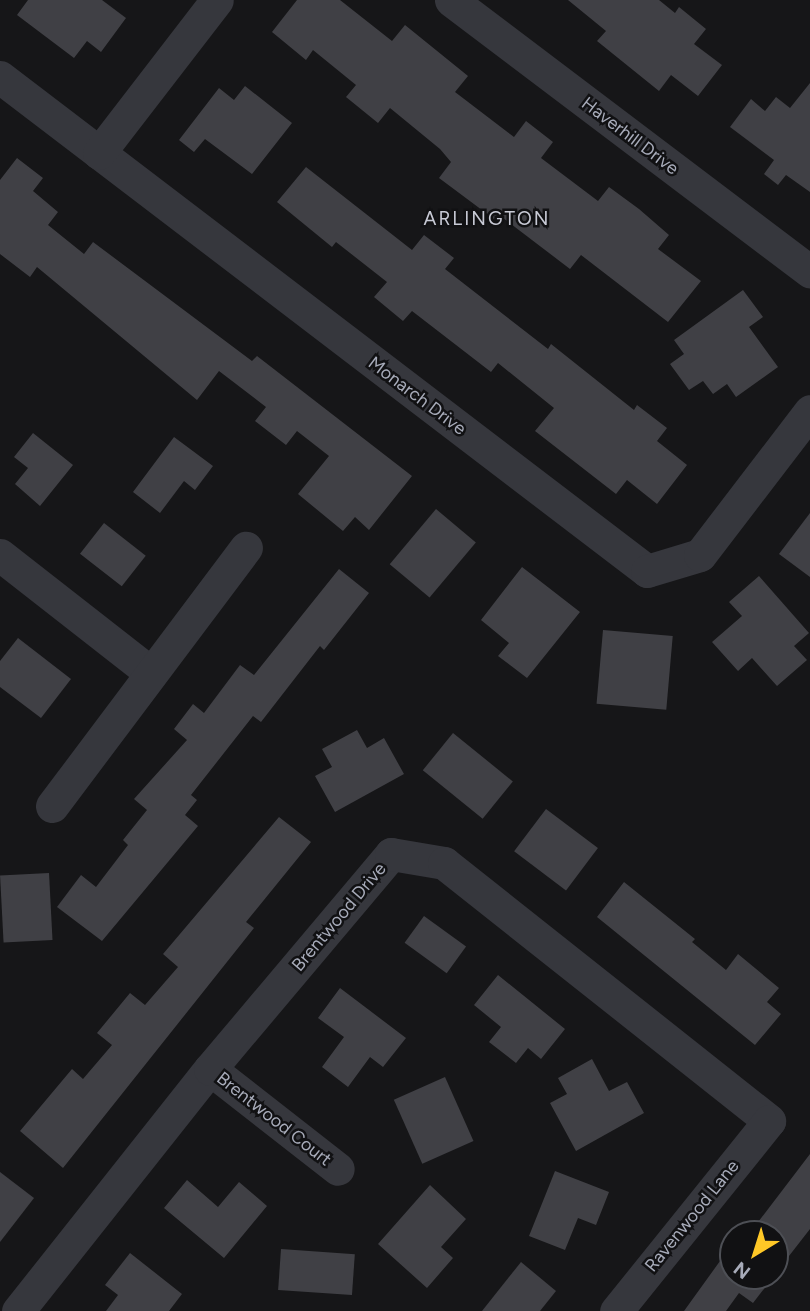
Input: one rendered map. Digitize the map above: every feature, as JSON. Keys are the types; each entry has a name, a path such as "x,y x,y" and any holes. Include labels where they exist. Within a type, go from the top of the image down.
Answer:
{"street":[{"path":"99,153 218,0"},
{"name":"Haverhill Drive","path":"451,0 810,272"},
{"name":"Monarch Drive","path":"0,77 647,571 700,555 810,411"},
{"path":"52,806 246,548"},
{"path":"0,555 151,673"},
{"name":"Brentwood Drive","path":"21,1310 210,1069 391,854 444,863 769,1121"},
{"name":"Brentwood Court","path":"210,1069 338,1169"},
{"name":"Ravenwood Lane","path":"616,1311 769,1121"}],"building":[{"path":"28,0 102,0 126,18 101,52 87,41 74,58 17,15"},
{"path":"297,0 340,0 392,41 405,25 468,76 455,92 514,137 526,121 553,142 541,158 598,201 609,187 639,209 669,235 658,249 701,281 668,322 581,255 570,269 498,214 494,219 439,178 451,162 440,149 390,108 378,123 346,97 356,85 313,50 306,60 272,32"},
{"path":"568,0 659,0 675,13 679,7 706,29 694,44 722,65 698,96 671,75 659,91 597,41 606,31"},
{"path":"810,83 810,192 786,175 778,185 764,174 774,160 730,127 751,99 765,111 776,97 790,108"},
{"path":"245,86 292,123 252,174 205,139 194,152 179,140 219,88 234,100"},
{"path":"17,158 43,178 33,191 58,212 48,225 84,254 93,242 252,361 257,356 412,476 369,530 355,517 343,531 298,494 329,456 297,431 286,445 255,421 266,407 219,371 197,400 37,267 30,277 0,254 0,180"},
{"path":"306,167 412,250 424,235 454,258 445,269 548,349 551,344 634,410 637,405 667,428 657,441 687,465 657,504 627,480 616,494 535,431 554,408 498,363 491,372 412,311 403,321 374,297 387,282 336,242 332,247 277,202"},
{"path":"743,290 763,317 749,327 778,367 736,397 727,384 713,394 703,381 689,390 670,364 684,354 674,340"},
{"path":"33,433 73,465 40,506 15,484 28,468 14,457"},
{"path":"174,437 213,466 195,490 184,481 160,513 133,492"},
{"path":"436,509 476,542 430,598 390,564"},
{"path":"810,513 810,577 779,554"},
{"path":"104,523 146,556 122,586 80,554"},
{"path":"522,567 580,612 527,678 498,656 509,643 481,620"},
{"path":"339,569 369,593 324,650 320,646 261,722 253,716 191,795 197,800 185,815 198,826 102,941 57,907 81,875 96,887 128,845 123,840 147,810 134,799 187,740 174,729 193,704 204,713 240,665 254,675"},
{"path":"759,576 809,633 794,646 807,660 777,686 752,658 738,671 712,642 742,616 729,602"},
{"path":"603,630 673,636 666,710 597,704"},
{"path":"18,638 71,679 41,718 0,687 0,661"},
{"path":"357,730 367,748 384,738 404,774 335,812 315,776 332,767 322,749"},
{"path":"453,733 513,781 483,819 423,770"},
{"path":"546,809 598,848 566,890 514,851"},
{"path":"279,817 311,842 246,922 254,928 63,1168 20,1131 72,1069 83,1079 112,1045 97,1033 130,993 145,1005 178,967 163,954"},
{"path":"49,873 53,940 4,942 0,876"},
{"path":"624,882 695,939 692,942 726,970 738,954 779,988 767,1002 781,1014 755,1045 597,917"},
{"path":"424,916 466,947 447,973 405,943"},
{"path":"498,975 565,1029 541,1059 528,1048 516,1063 489,1042 501,1027 474,1005"},
{"path":"340,988 406,1038 383,1067 370,1057 348,1087 322,1067 344,1037 318,1018"},
{"path":"592,1059 609,1091 627,1082 644,1113 576,1151 550,1103 567,1094 558,1078"},
{"path":"445,1077 473,1141 422,1164 394,1100"},
{"path":"810,1154 810,1229 789,1256 789,1220 760,1220"},
{"path":"555,1171 609,1192 596,1225 578,1218 565,1250 529,1236"},
{"path":"0,1172 34,1198 0,1242"},
{"path":"187,1180 218,1207 239,1182 267,1206 224,1258 164,1208"},
{"path":"430,1185 466,1219 441,1247 453,1258 427,1288 378,1244"},
{"path":"281,1249 355,1254 352,1295 278,1290"},
{"path":"130,1253 182,1294 169,1311 106,1311 118,1295 105,1285"},
{"path":"521,1262 556,1291 540,1311 482,1311"},
{"path":"719,1262 719,1290 763,1290 753,1303 739,1293 726,1311 684,1311"}],"district":[{"name":"ARLINGTON","path":"487,219"}]}
